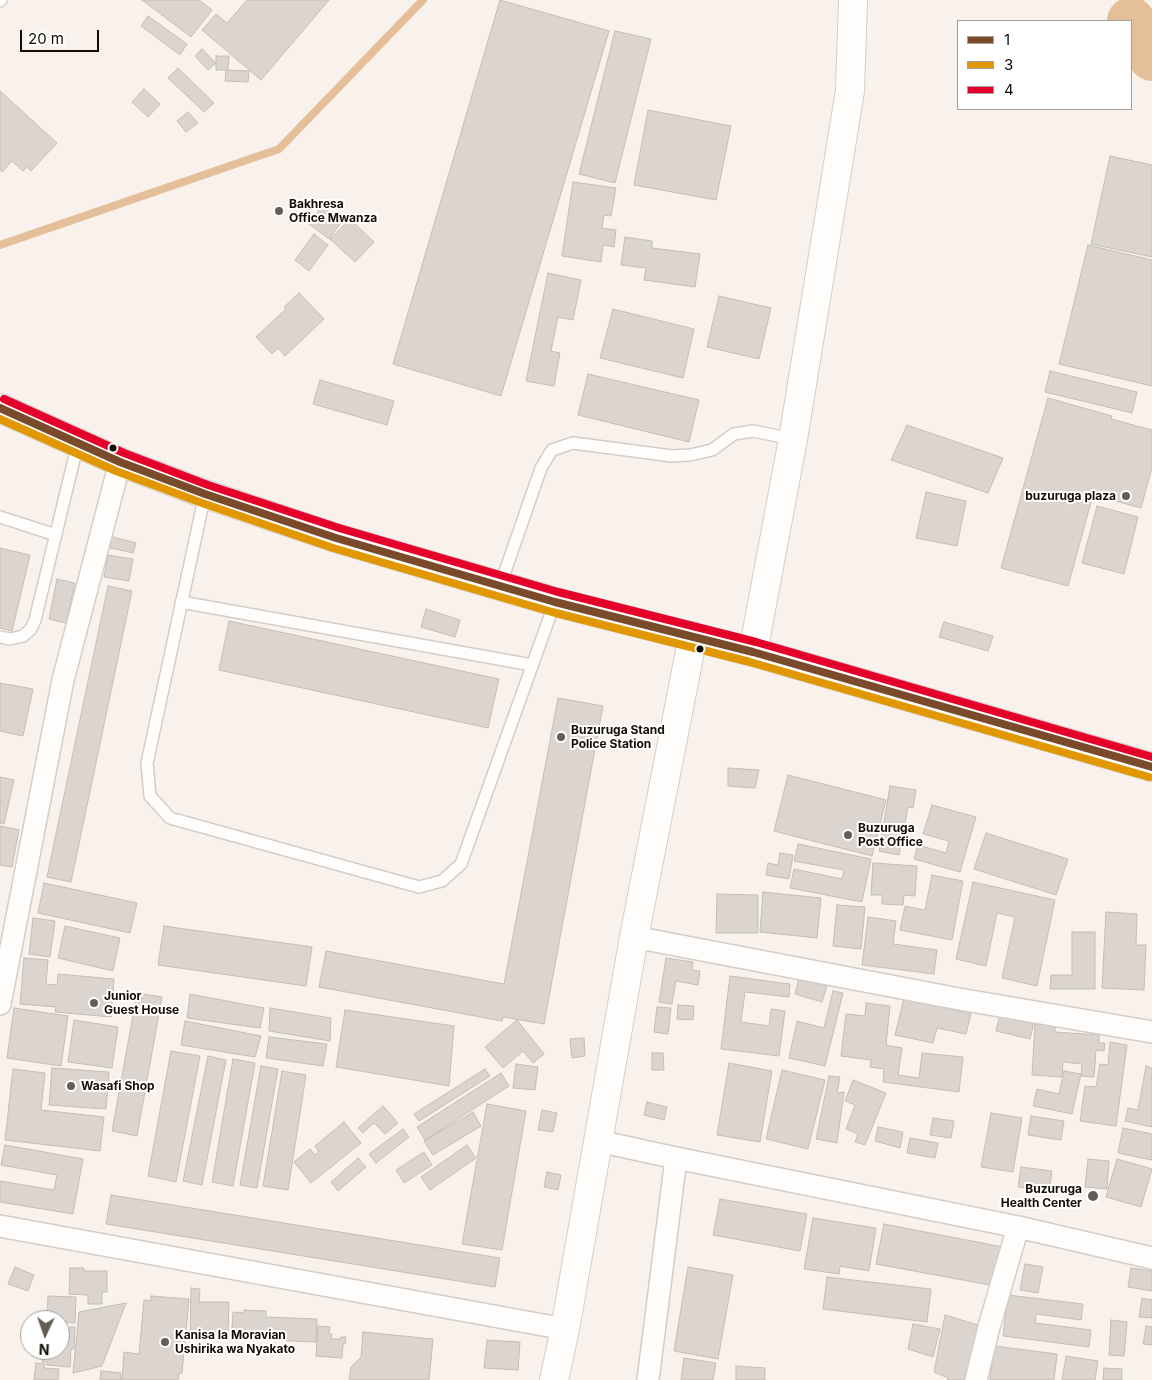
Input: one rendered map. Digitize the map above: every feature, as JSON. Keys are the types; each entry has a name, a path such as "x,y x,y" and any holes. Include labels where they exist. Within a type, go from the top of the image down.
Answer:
{"main road":[{"path":"753,652 793,439 850,91 853,0"},
{"path":"0,408 120,462 205,494 336,538 555,602 753,652 1152,767"},
{"path":"554,1380 565,1329 634,937 693,636"}],"street":[{"path":"0,1004 63,680 120,462"},
{"path":"634,937 950,997 1152,1032"},
{"path":"598,1141 1018,1227 1152,1258"},
{"path":"648,1380 676,1158"},
{"path":"0,1226 565,1329"},
{"path":"976,1380 1018,1227"}],"lane":[{"path":"500,586 541,468 552,450 573,442 672,456 690,455 712,450 734,434 753,431 793,439"},
{"path":"0,637 10,639 23,636 31,629 35,620 78,443"},
{"path":"205,494 147,763 150,796 170,818 419,887 442,881 461,864 555,602"},
{"path":"0,517 56,535"},
{"path":"181,602 532,665"}],"building":[{"path":"142,0 199,0 212,10 191,37"},
{"path":"247,0 329,0 261,80 202,30 216,14 227,23"},
{"path":"500,0 609,31 501,396 393,364"},
{"path":"148,16 187,44 180,55 141,26"},
{"path":"615,31 651,39 615,183 579,174"},
{"path":"202,49 216,63 208,70 195,56"},
{"path":"216,56 229,56 228,70 249,71 248,82 225,81 226,70 216,70"},
{"path":"178,68 214,103 204,112 168,78"},
{"path":"144,89 160,104 148,117 132,102"},
{"path":"0,91 57,143 31,171 27,167 23,171 12,161 2,172 0,169"},
{"path":"648,110 731,126 716,200 634,185"},
{"path":"188,112 198,123 186,132 177,121"},
{"path":"1110,156 1152,165 1152,257 1091,244"},
{"path":"573,182 616,188 611,216 604,215 602,228 616,230 614,247 603,245 601,262 562,256"},
{"path":"322,206 342,221 329,239 309,224"},
{"path":"350,219 374,242 355,262 330,239"},
{"path":"314,234 328,245 309,271 295,260"},
{"path":"625,237 652,241 652,248 700,254 695,287 644,280 646,268 621,265"},
{"path":"1088,245 1152,260 1152,386 1059,364"},
{"path":"548,273 581,280 573,320 558,317 551,351 560,353 554,386 526,381"},
{"path":"299,293 324,319 285,356 278,348 272,354 256,337 286,309 284,307"},
{"path":"719,296 771,308 759,359 707,347"},
{"path":"613,309 694,329 683,378 600,358"},
{"path":"1050,371 1137,392 1132,413 1045,392"},
{"path":"588,374 699,400 689,442 578,415"},
{"path":"320,380 394,401 387,425 313,404"},
{"path":"1048,398 1112,416 1111,419 1152,430 1152,467 1141,508 1093,495 1068,586 1001,568"},
{"path":"907,425 1003,458 988,493 891,460"},
{"path":"926,492 966,501 957,546 916,538"},
{"path":"1097,506 1138,517 1124,574 1082,563"},
{"path":"109,536 136,543 133,553 106,547"},
{"path":"0,548 30,555 12,631 0,628"},
{"path":"108,555 133,559 129,581 104,577"},
{"path":"57,579 75,583 66,623 49,619"},
{"path":"108,586 132,591 71,882 47,877"},
{"path":"426,609 460,620 455,637 421,627"},
{"path":"229,621 499,679 488,728 219,670"},
{"path":"944,622 993,636 988,651 939,637"},
{"path":"0,683 33,689 23,736 0,731"},
{"path":"558,698 603,706 544,1024 503,1017 502,1021 319,987 326,951 504,984"},
{"path":"728,768 759,770 755,788 728,786"},
{"path":"788,775 886,800 872,856 774,831"},
{"path":"0,777 14,780 4,824 0,823"},
{"path":"890,786 916,790 913,808 908,807 899,855 879,851"},
{"path":"932,805 976,817 960,872 914,859 918,845 946,853 949,841 923,834"},
{"path":"0,826 19,830 12,867 0,865"},
{"path":"986,833 1068,859 1056,895 974,869"},
{"path":"798,844 871,859 862,902 790,888 794,869 842,879 844,870 794,861"},
{"path":"780,853 793,855 789,879 766,875 768,863 778,865"},
{"path":"873,863 917,866 915,896 904,895 903,905 882,904 882,895 871,895"},
{"path":"932,875 963,881 952,940 900,930 905,906 925,910"},
{"path":"973,882 1055,900 1037,986 1002,978 1015,917 997,913 986,966 956,959"},
{"path":"44,883 137,903 130,933 38,913"},
{"path":"763,892 821,898 817,938 760,932"},
{"path":"717,894 758,895 758,933 716,933"},
{"path":"837,905 865,907 861,949 833,946"},
{"path":"1106,912 1137,914 1136,945 1146,945 1144,990 1102,988"},
{"path":"868,917 896,921 893,944 937,950 934,974 862,965"},
{"path":"33,918 55,921 50,957 29,954"},
{"path":"65,926 120,938 113,971 58,958"},
{"path":"164,926 312,947 306,986 158,965"},
{"path":"1072,932 1095,932 1095,989 1050,989 1051,975 1072,975"},
{"path":"24,958 48,960 46,984 57,985 58,974 114,979 111,1017 55,1012 56,1007 20,1004"},
{"path":"666,958 693,962 692,970 700,971 698,985 676,981 672,1004 659,1002"},
{"path":"730,976 790,984 789,997 745,992 741,1022 769,1026 771,1009 785,1011 779,1056 721,1049"},
{"path":"799,978 827,986 822,1002 795,994"},
{"path":"833,991 843,993 825,1066 789,1058 797,1021 824,1028"},
{"path":"137,993 162,997 137,1136 112,1131"},
{"path":"190,994 264,1008 260,1028 187,1018"},
{"path":"904,998 971,1014 966,1034 937,1028 933,1043 895,1035"},
{"path":"866,1003 890,1006 886,1045 902,1048 898,1075 919,1078 922,1053 963,1057 959,1092 883,1082 884,1069 870,1067 871,1060 841,1056 846,1014 865,1016"},
{"path":"678,1005 694,1006 693,1020 677,1019"},
{"path":"657,1007 671,1008 668,1034 654,1032"},
{"path":"14,1008 68,1016 61,1066 7,1058"},
{"path":"270,1008 331,1018 330,1041 269,1031"},
{"path":"345,1010 454,1026 449,1086 336,1067"},
{"path":"1000,1014 1034,1022 1030,1039 996,1031"},
{"path":"74,1020 118,1027 112,1068 68,1062"},
{"path":"517,1020 544,1054 533,1063 523,1051 503,1068 485,1047"},
{"path":"185,1021 261,1036 255,1057 181,1045"},
{"path":"1035,1024 1055,1025 1055,1032 1099,1035 1099,1043 1105,1043 1104,1051 1096,1050 1094,1077 1081,1076 1082,1064 1063,1062 1062,1077 1032,1075"},
{"path":"269,1037 327,1044 323,1066 266,1058"},
{"path":"584,1038 585,1056 572,1058 570,1039"},
{"path":"1110,1042 1127,1045 1116,1126 1080,1121 1085,1086 1096,1087 1100,1064 1108,1065"},
{"path":"171,1051 200,1056 176,1182 148,1176"},
{"path":"652,1053 663,1053 664,1070 652,1070"},
{"path":"208,1056 226,1060 202,1185 183,1181"},
{"path":"233,1059 255,1063 233,1186 212,1182"},
{"path":"729,1063 772,1071 760,1142 717,1135"},
{"path":"516,1064 538,1067 535,1090 513,1088"},
{"path":"261,1066 278,1069 257,1188 240,1185"},
{"path":"1146,1066 1152,1068 1152,1127 1125,1121 1128,1108 1138,1110"},
{"path":"52,1068 109,1072 106,1109 49,1105"},
{"path":"13,1069 45,1073 41,1110 104,1117 100,1151 5,1140"},
{"path":"485,1069 490,1076 419,1121 414,1114"},
{"path":"782,1070 825,1080 808,1149 766,1139"},
{"path":"282,1071 306,1075 288,1190 263,1186"},
{"path":"1064,1071 1081,1074 1072,1114 1033,1106 1037,1089 1059,1094"},
{"path":"501,1073 509,1086 425,1140 417,1127"},
{"path":"829,1076 840,1077 837,1093 844,1092 837,1143 816,1139"},
{"path":"853,1080 886,1093 865,1145 855,1142 858,1134 846,1129 855,1105 845,1101"},
{"path":"647,1102 667,1107 664,1120 644,1115"},
{"path":"487,1104 526,1111 502,1250 462,1244"},
{"path":"383,1106 398,1123 385,1134 374,1123 363,1133 358,1128"},
{"path":"542,1110 557,1113 553,1132 538,1130"},
{"path":"473,1112 481,1126 433,1155 424,1141"},
{"path":"991,1113 1022,1118 1013,1172 981,1167"},
{"path":"1031,1116 1064,1121 1061,1140 1028,1135"},
{"path":"933,1118 954,1121 951,1138 930,1135"},
{"path":"344,1122 361,1143 311,1183 294,1162 310,1149 315,1155 319,1152 315,1146"},
{"path":"878,1127 903,1132 900,1148 875,1141"},
{"path":"1123,1128 1152,1134 1152,1160 1118,1153"},
{"path":"403,1129 409,1137 376,1163 369,1154"},
{"path":"910,1138 938,1143 935,1158 907,1153"},
{"path":"5,1145 83,1159 73,1214 0,1202 0,1181 54,1190 57,1175 1,1165"},
{"path":"467,1145 476,1158 430,1190 421,1177"},
{"path":"424,1152 432,1165 404,1183 396,1170"},
{"path":"358,1158 366,1167 338,1191 331,1182"},
{"path":"1088,1159 1109,1161 1107,1189 1085,1187"},
{"path":"1117,1159 1152,1169 1141,1207 1106,1197"},
{"path":"1021,1167 1052,1171 1049,1191 1018,1187"},
{"path":"547,1172 561,1175 558,1190 544,1187"},
{"path":"111,1195 500,1258 495,1287 106,1224"},
{"path":"720,1199 807,1214 800,1251 713,1235"},
{"path":"813,1218 876,1228 869,1271 840,1266 839,1274 804,1269"},
{"path":"884,1224 1003,1247 995,1286 876,1264"},
{"path":"1025,1264 1043,1267 1038,1293 1020,1290"},
{"path":"15,1267 34,1275 28,1291 8,1284"},
{"path":"688,1267 733,1275 718,1359 674,1351"},
{"path":"70,1268 84,1268 84,1271 107,1271 107,1292 102,1292 102,1304 88,1304 88,1295 69,1294"},
{"path":"1131,1268 1152,1271 1152,1291 1128,1287"},
{"path":"827,1277 931,1289 927,1322 823,1309"},
{"path":"191,1288 200,1289 199,1302 229,1302 228,1335 202,1334 202,1338 190,1338"},
{"path":"1008,1295 1083,1304 1081,1320 1036,1314 1035,1323 1091,1330 1089,1347 1003,1336"},
{"path":"48,1296 76,1297 75,1323 70,1323 70,1310 47,1310"},
{"path":"151,1296 189,1299 182,1373 179,1373 178,1380 122,1380 124,1352 139,1354 144,1300 151,1301"},
{"path":"1142,1298 1152,1300 1152,1318 1139,1317"},
{"path":"126,1303 102,1366 73,1373 79,1312"},
{"path":"244,1310 266,1311 266,1317 317,1319 316,1342 245,1339 245,1330 232,1329 233,1312 244,1313"},
{"path":"945,1315 978,1325 966,1380 947,1380 948,1378 934,1372"},
{"path":"1111,1320 1127,1322 1124,1356 1109,1355"},
{"path":"913,1324 940,1329 933,1357 908,1349"},
{"path":"318,1326 330,1327 329,1334 332,1334 331,1339 346,1337 345,1344 343,1344 342,1358 316,1356"},
{"path":"1146,1326 1152,1327 1152,1345 1143,1344"},
{"path":"70,1327 75,1327 74,1349 71,1349 70,1367 47,1365 47,1362 42,1362 42,1360 70,1360"},
{"path":"363,1332 433,1339 429,1380 349,1380 351,1367 361,1357"},
{"path":"487,1340 520,1342 518,1370 484,1368"},
{"path":"994,1346 1057,1354 1054,1380 990,1380"},
{"path":"1066,1356 1098,1361 1095,1380 1062,1380"},
{"path":"684,1358 716,1363 713,1380 681,1380"},
{"path":"36,1363 45,1364 44,1368 59,1369 58,1380 34,1380"},
{"path":"736,1366 765,1368 765,1380 736,1380"},
{"path":"1104,1368 1122,1369 1122,1380 1103,1380"},
{"path":"101,1371 121,1373 121,1380 100,1380"}],"waterway":[{"path":"0,245 279,149 423,0"},
{"path":"1132,23 1152,57"}],"transit line":[{"name":"4","path":"4,399 124,453 208,485 339,528 558,592 756,642 1152,757"},
{"name":"1","path":"0,408 120,462 205,494 336,538 555,602 753,652 1152,767"},
{"name":"3","path":"0,419 116,471 333,548 552,612 750,662 1149,777"}],"place":[{"name":"Bakhresa Office Mwanza","path":"279,211"},
{"name":"buzuruga plaza","path":"1126,496"},
{"name":"Buzuruga Stand Police Station","path":"561,737"},
{"name":"Buzuruga Post Office","path":"848,835"},
{"name":"Junior Guest House","path":"94,1003"},
{"name":"Wasafi Shop","path":"71,1086"},
{"name":"Buzuruga Health Center","path":"1093,1196"},
{"name":"Kanisa la Moravian Ushirika wa Nyakato","path":"165,1342"}]}
